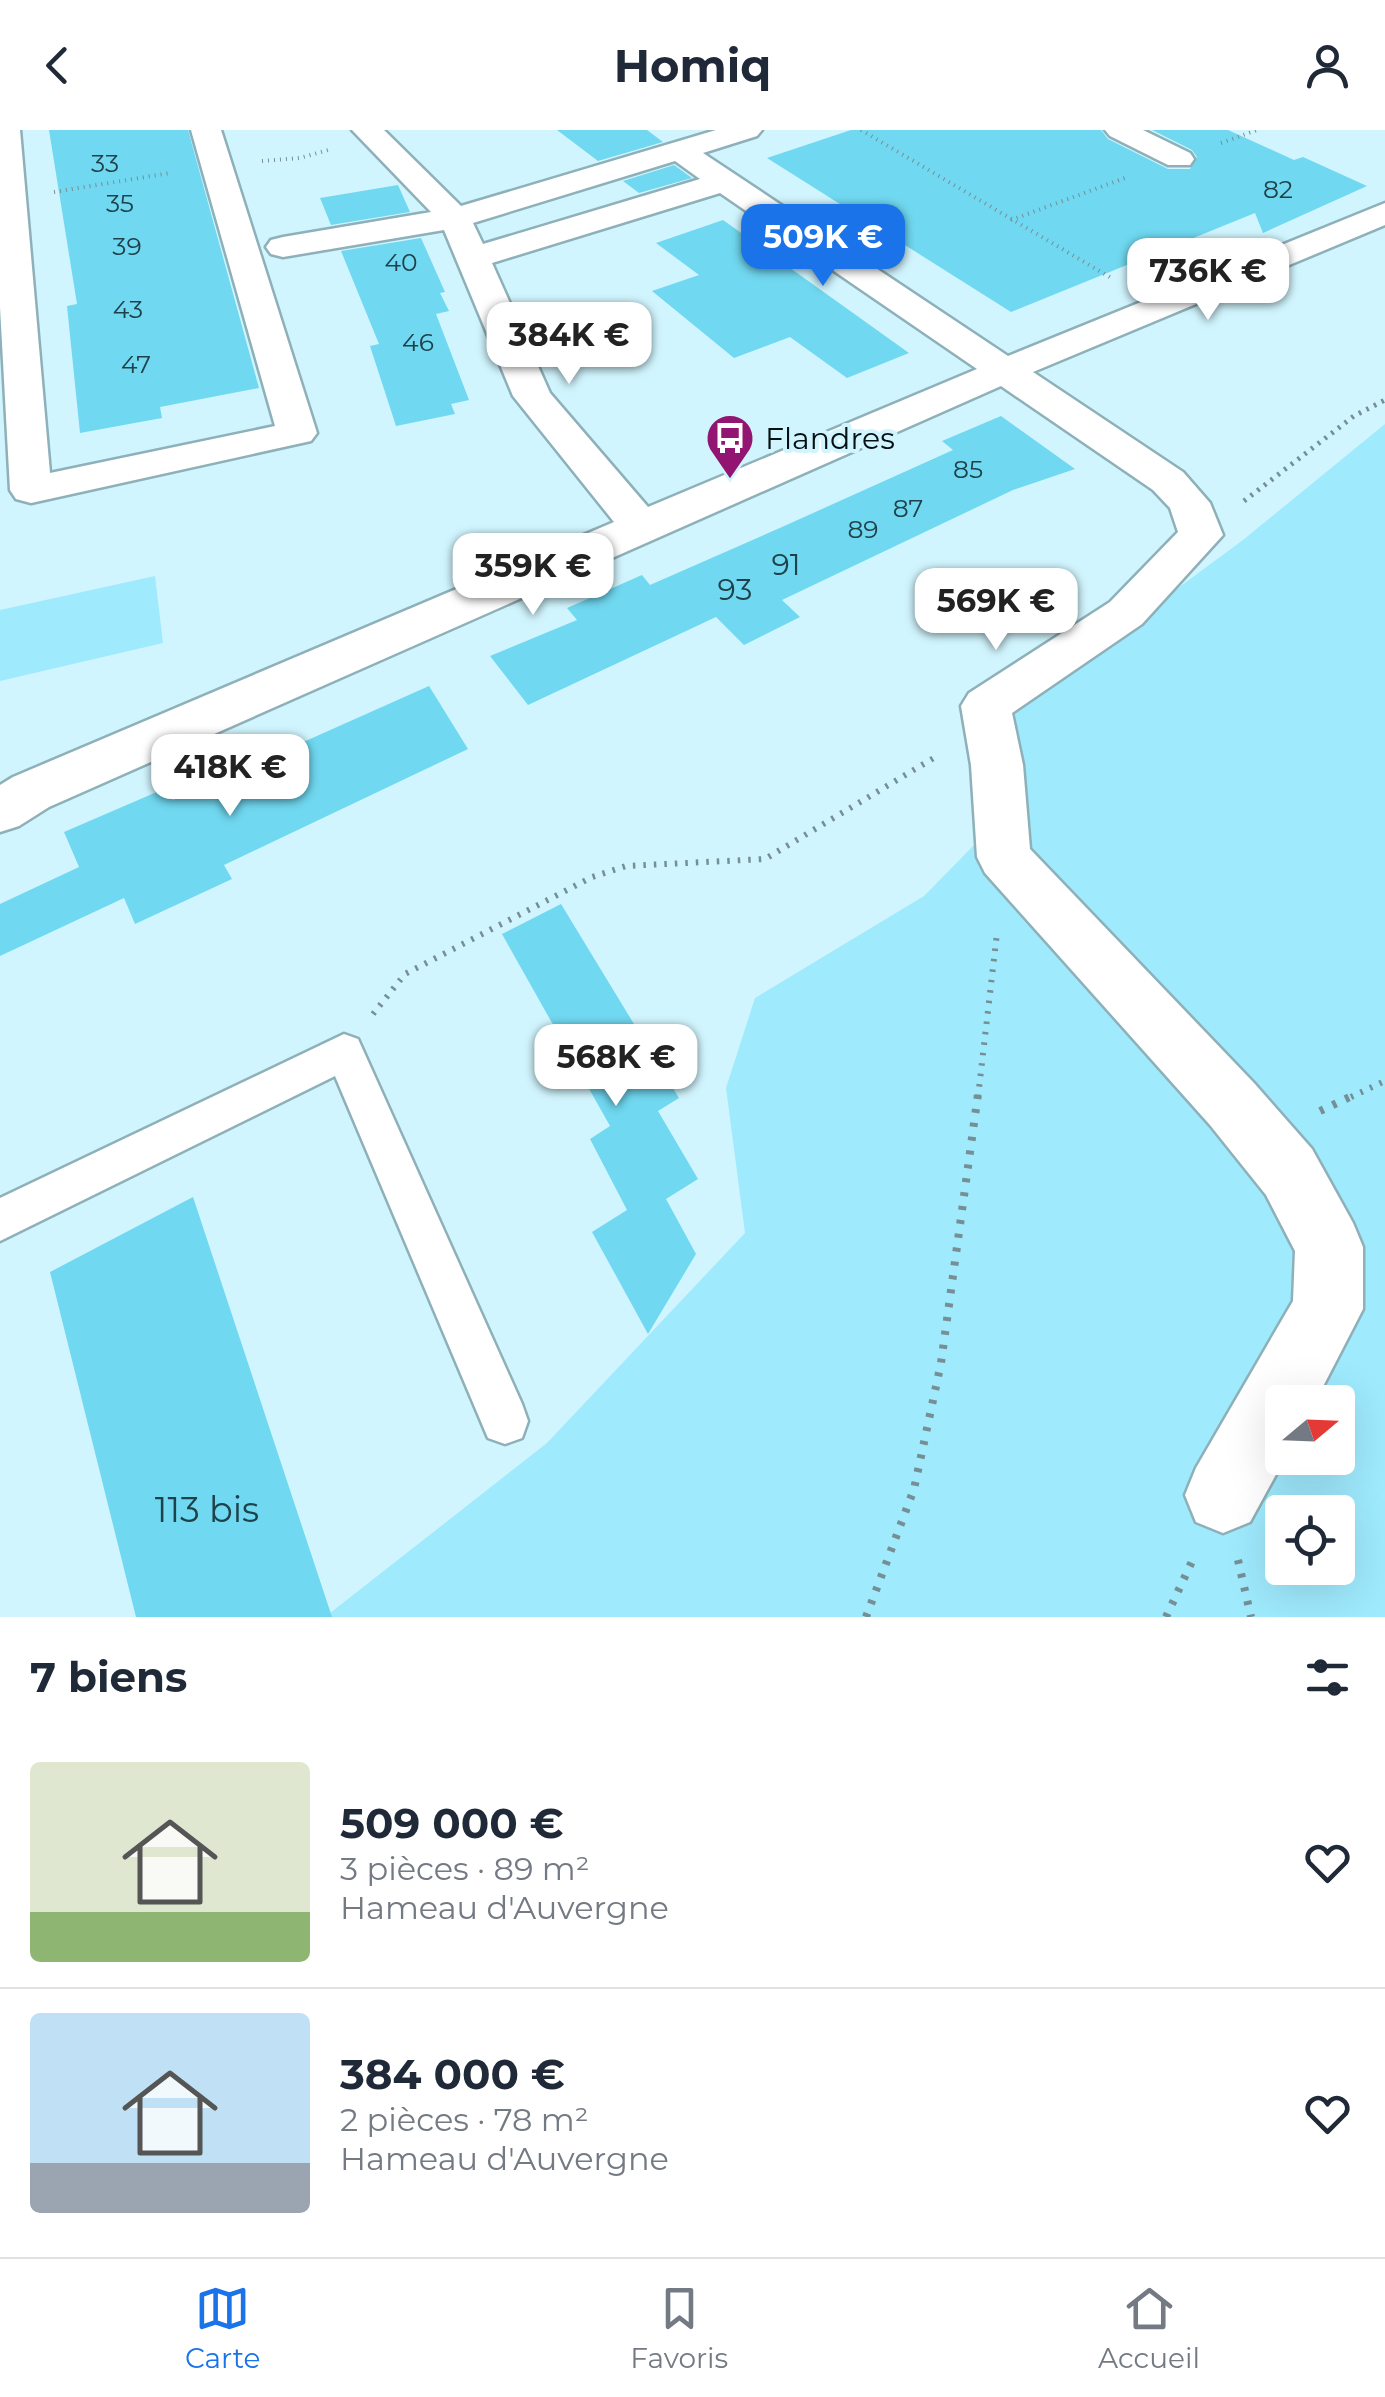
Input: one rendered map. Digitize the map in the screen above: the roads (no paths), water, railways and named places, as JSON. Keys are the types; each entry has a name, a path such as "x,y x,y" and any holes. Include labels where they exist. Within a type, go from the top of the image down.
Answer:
{"street":[{"path":"6,130 5,208 31,490 297,433 206,130"},
{"path":"367,130 455,218 532,396 643,530"},
{"path":"283,247 455,218 747,130"},
{"path":"1120,130 1179,159"},
{"path":"678,150 1168,481 1188,503 1201,535 1126,612 986,706 997,765 1004,857 1232,1104 1289,1172 1329,1246 1328,1310 1223,1495"},
{"path":"473,258 722,182"},
{"path":"0,811 31,792 1005,372 1385,214"}],"lane":[{"path":"0,1220 344,1052 505,1420"}],"place":[{"name":"Flandres","path":"730,480"}]}
